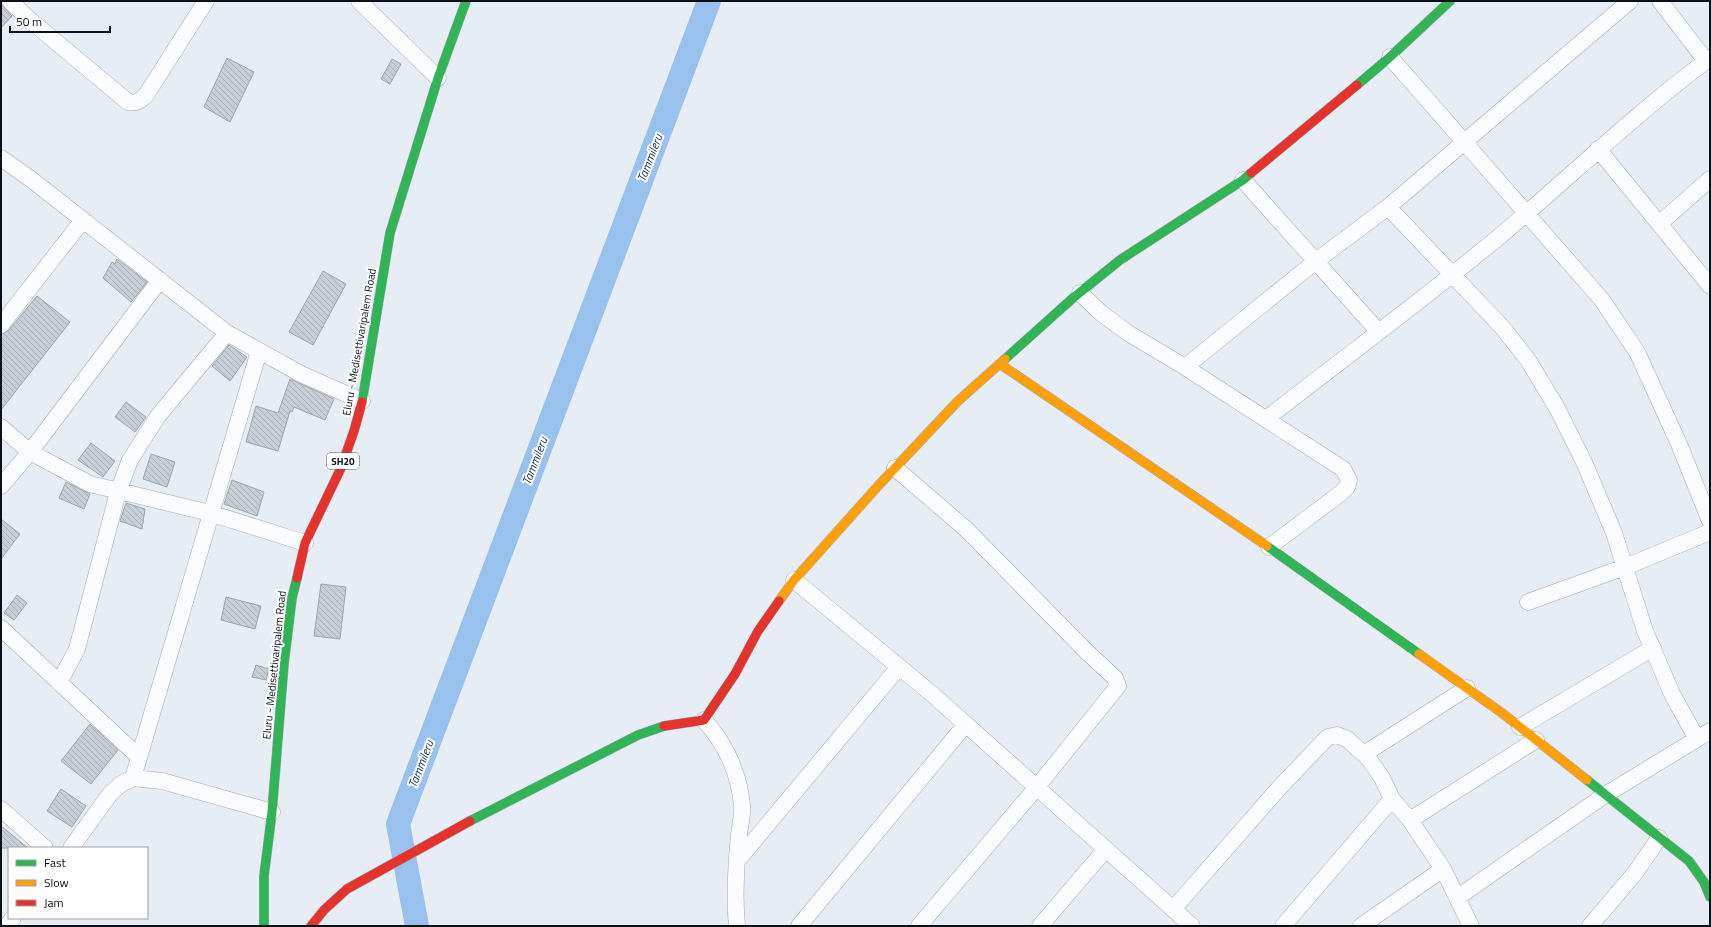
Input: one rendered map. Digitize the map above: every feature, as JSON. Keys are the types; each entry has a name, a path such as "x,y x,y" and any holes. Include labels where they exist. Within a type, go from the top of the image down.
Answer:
{"street":[{"path":"10,1 31,21 128,102 134,104 141,101 146,95 206,1"},
{"path":"359,1 438,78"},
{"name":"Eluru - Medisettivaripalem Road","path":"264,926 264,876 272,812 284,663 291,605 305,543 341,468 354,431 362,401 390,234 438,78 466,1"},
{"path":"311,926 324,910 347,890 422,847 560,773 638,735 670,724 704,720 735,674 758,631 794,580 958,401 1080,293 1120,260 1243,180 1390,57 1450,1"},
{"path":"1185,367 1316,261 1388,207 1630,1"},
{"path":"1266,419 1378,331 1453,275 1526,214 1598,149 1708,60 1660,1"},
{"path":"1390,57 1602,300 1637,352 1679,444 1710,520"},
{"path":"1598,149 1710,286"},
{"path":"2,162 32,180 227,333 301,374 362,401"},
{"path":"1659,224 1710,179"},
{"path":"1243,180 1378,331"},
{"path":"1388,207 1502,327 1528,360 1556,408 1584,462 1614,533 1645,631 1672,694 1704,735 1605,795 1458,897"},
{"path":"1,326 83,220"},
{"path":"1,486 30,452 160,280"},
{"path":"1080,293 1100,313 1128,333 1185,367 1343,469 1348,480 1346,487 1341,494 1270,547"},
{"path":"59,683 77,649 118,492 130,460 158,416 227,333"},
{"path":"133,778 259,351"},
{"path":"1000,364 1270,547 1467,688 1536,740 1659,838 1704,871 1710,897"},
{"path":"1,428 30,452 90,484 210,513 305,543"},
{"path":"895,468 966,529 1087,652 1115,678 1118,686 1037,787 919,926"},
{"path":"1528,602 1625,567 1710,532"},
{"path":"794,580 966,724 1174,908 1192,926"},
{"path":"1,628 139,757"},
{"path":"1520,728 1653,648"},
{"path":"737,861 899,667"},
{"path":"1364,754 1467,688"},
{"path":"704,720 713,730 734,768 742,806 735,901 737,926"},
{"path":"799,926 966,724"},
{"path":"1174,908 1280,787 1328,737 1337,735 1347,739 1364,754 1382,778 1392,799 1410,820 1443,869 1471,926"},
{"path":"1410,820 1536,740"},
{"path":"72,847 110,794 121,784 133,778 162,781 272,812"},
{"path":"1283,926 1392,799"},
{"path":"1,808 44,847"},
{"path":"1590,926 1635,873 1659,838"},
{"path":"1040,926 1106,849"},
{"path":"1361,926 1443,869"}],"building":[{"path":"1,4 12,16 1,28"},
{"path":"227,58 254,72 230,122 204,107"},
{"path":"392,59 401,64 390,84 381,79"},
{"path":"117,259 147,282 131,302 103,278 112,262 115,264"},
{"path":"323,271 346,284 313,345 289,332"},
{"path":"37,296 70,322 1,410 1,334 8,331"},
{"path":"229,345 247,357 230,381 212,366"},
{"path":"290,379 334,399 325,420 294,407 292,412 290,411 278,451 246,442 256,406 278,413"},
{"path":"126,402 146,417 135,432 115,417"},
{"path":"91,443 115,461 103,477 78,460"},
{"path":"151,454 175,462 167,487 143,479"},
{"path":"232,480 264,492 257,516 224,504"},
{"path":"66,482 90,494 84,509 59,498"},
{"path":"126,503 145,509 142,529 120,521"},
{"path":"1,519 20,534 1,559"},
{"path":"321,584 346,587 340,639 314,636"},
{"path":"17,595 27,603 14,620 4,613"},
{"path":"226,597 261,606 255,629 221,620"},
{"path":"256,665 269,669 266,680 252,677"},
{"path":"90,724 118,750 91,784 61,761"},
{"path":"61,789 86,806 72,827 47,811"},
{"path":"1,826 27,847 8,847 1,848"}],"waterway":[{"name":"Tammileru","path":"417,926 398,824 709,1"}],"traffic: fast":[{"path":"362,402 390,233 438,78 466,1"},
{"path":"1357,85 1390,57 1450,1"},
{"path":"1005,359 1073,298 1120,260 1243,180 1251,173"},
{"path":"1267,546 1419,654"},
{"path":"264,926 264,876 272,812 284,663 292,598 297,578"},
{"path":"470,821 638,735 664,726"},
{"path":"1587,780 1689,861 1704,882 1710,897"}],"traffic: slow":[{"path":"779,601 794,580 878,486 958,401 1005,359"},
{"path":"1000,364 1267,546"},
{"path":"1419,654 1502,713 1587,780"}],"traffic: jam":[{"path":"1251,173 1357,85"},
{"path":"297,578 305,543 341,468 362,402"},
{"path":"664,726 704,720 735,674 758,631 779,601"},
{"path":"311,926 324,910 347,889 470,821"}]}
